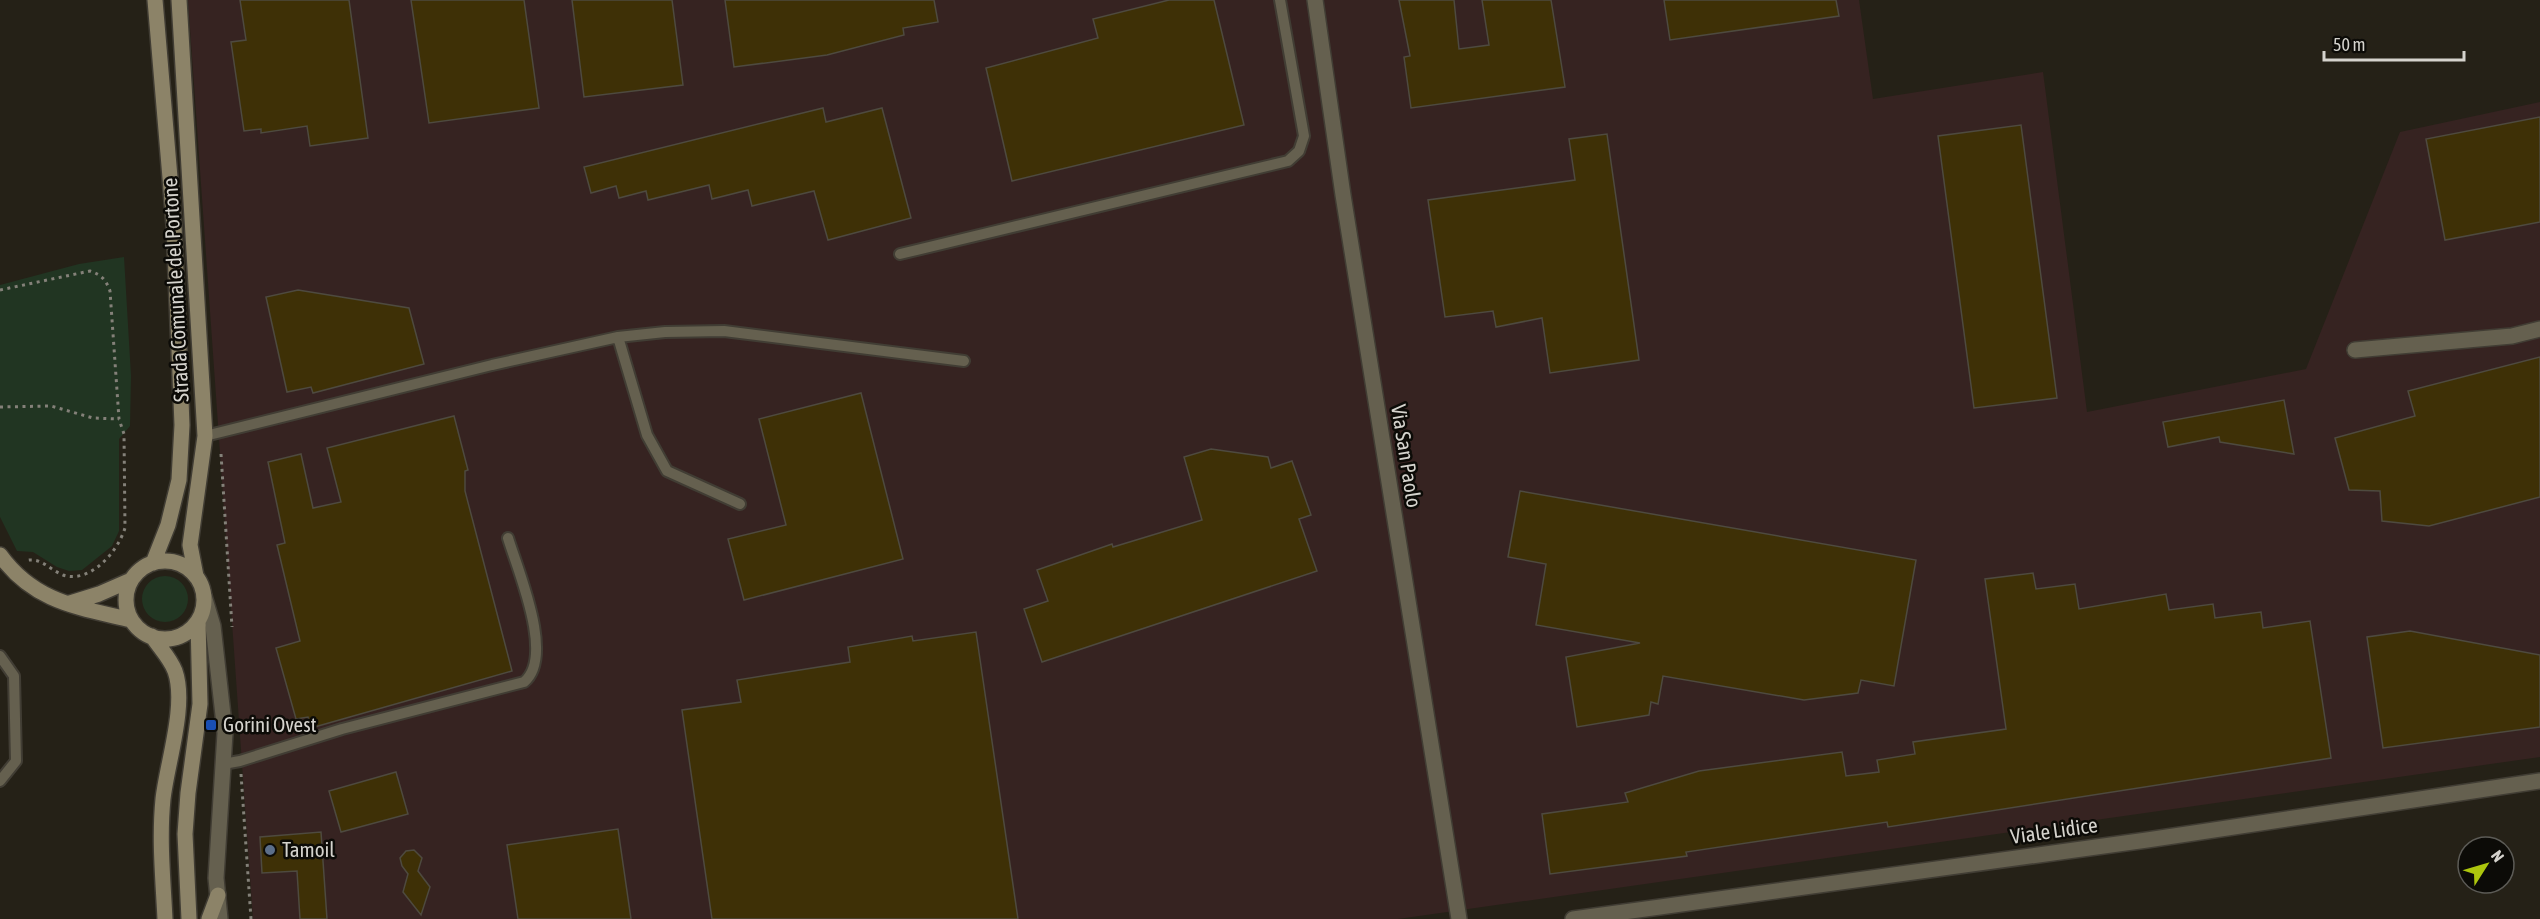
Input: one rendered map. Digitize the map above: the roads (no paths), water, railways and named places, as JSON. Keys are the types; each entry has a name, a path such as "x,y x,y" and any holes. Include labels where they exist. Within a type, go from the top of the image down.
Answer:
{"street":[{"name":"Strada Comunale del Portone","path":"153,563 170,518 179,480 182,425 174,225 155,0"},
{"name":"Strada Comunale del Portone","path":"179,0 212,433 190,545 196,576 213,626 225,733 216,878 220,919"},
{"name":"Via San Paolo","path":"1315,0 1343,195 1459,919"},
{"path":"2355,350 2512,336 2540,329"},
{"path":"0,555 11,571 40,594 131,620"},
{"path":"68,603 131,580 153,563 173,561 182,564 196,576"},
{"path":"131,580 126,603 131,620 142,631 152,636 175,637 186,633 198,621"},
{"path":"189,919 186,814 200,704 198,621 204,596"},
{"path":"152,636 175,672 177,687 177,706 163,799 161,849 165,919"},
{"name":"Viale Lidice","path":"1573,919 2147,840 2540,781"},
{"path":"188,893 198,919"},
{"path":"209,919 218,895"}],"lane":[{"path":"900,254 1288,161 1299,151 1304,136 1280,0"},
{"path":"212,433 492,364 618,337 664,332 724,331 964,361"},
{"path":"618,337 647,435 667,471 740,504"},
{"path":"223,764 240,761 342,729 524,682 530,677 537,652 536,634 508,538"},
{"path":"0,656 14,676 16,761 0,781"}],"place":[{"name":"Gorini Ovest","path":"211,725"},
{"name":"Tamoil","path":"270,850"}]}
